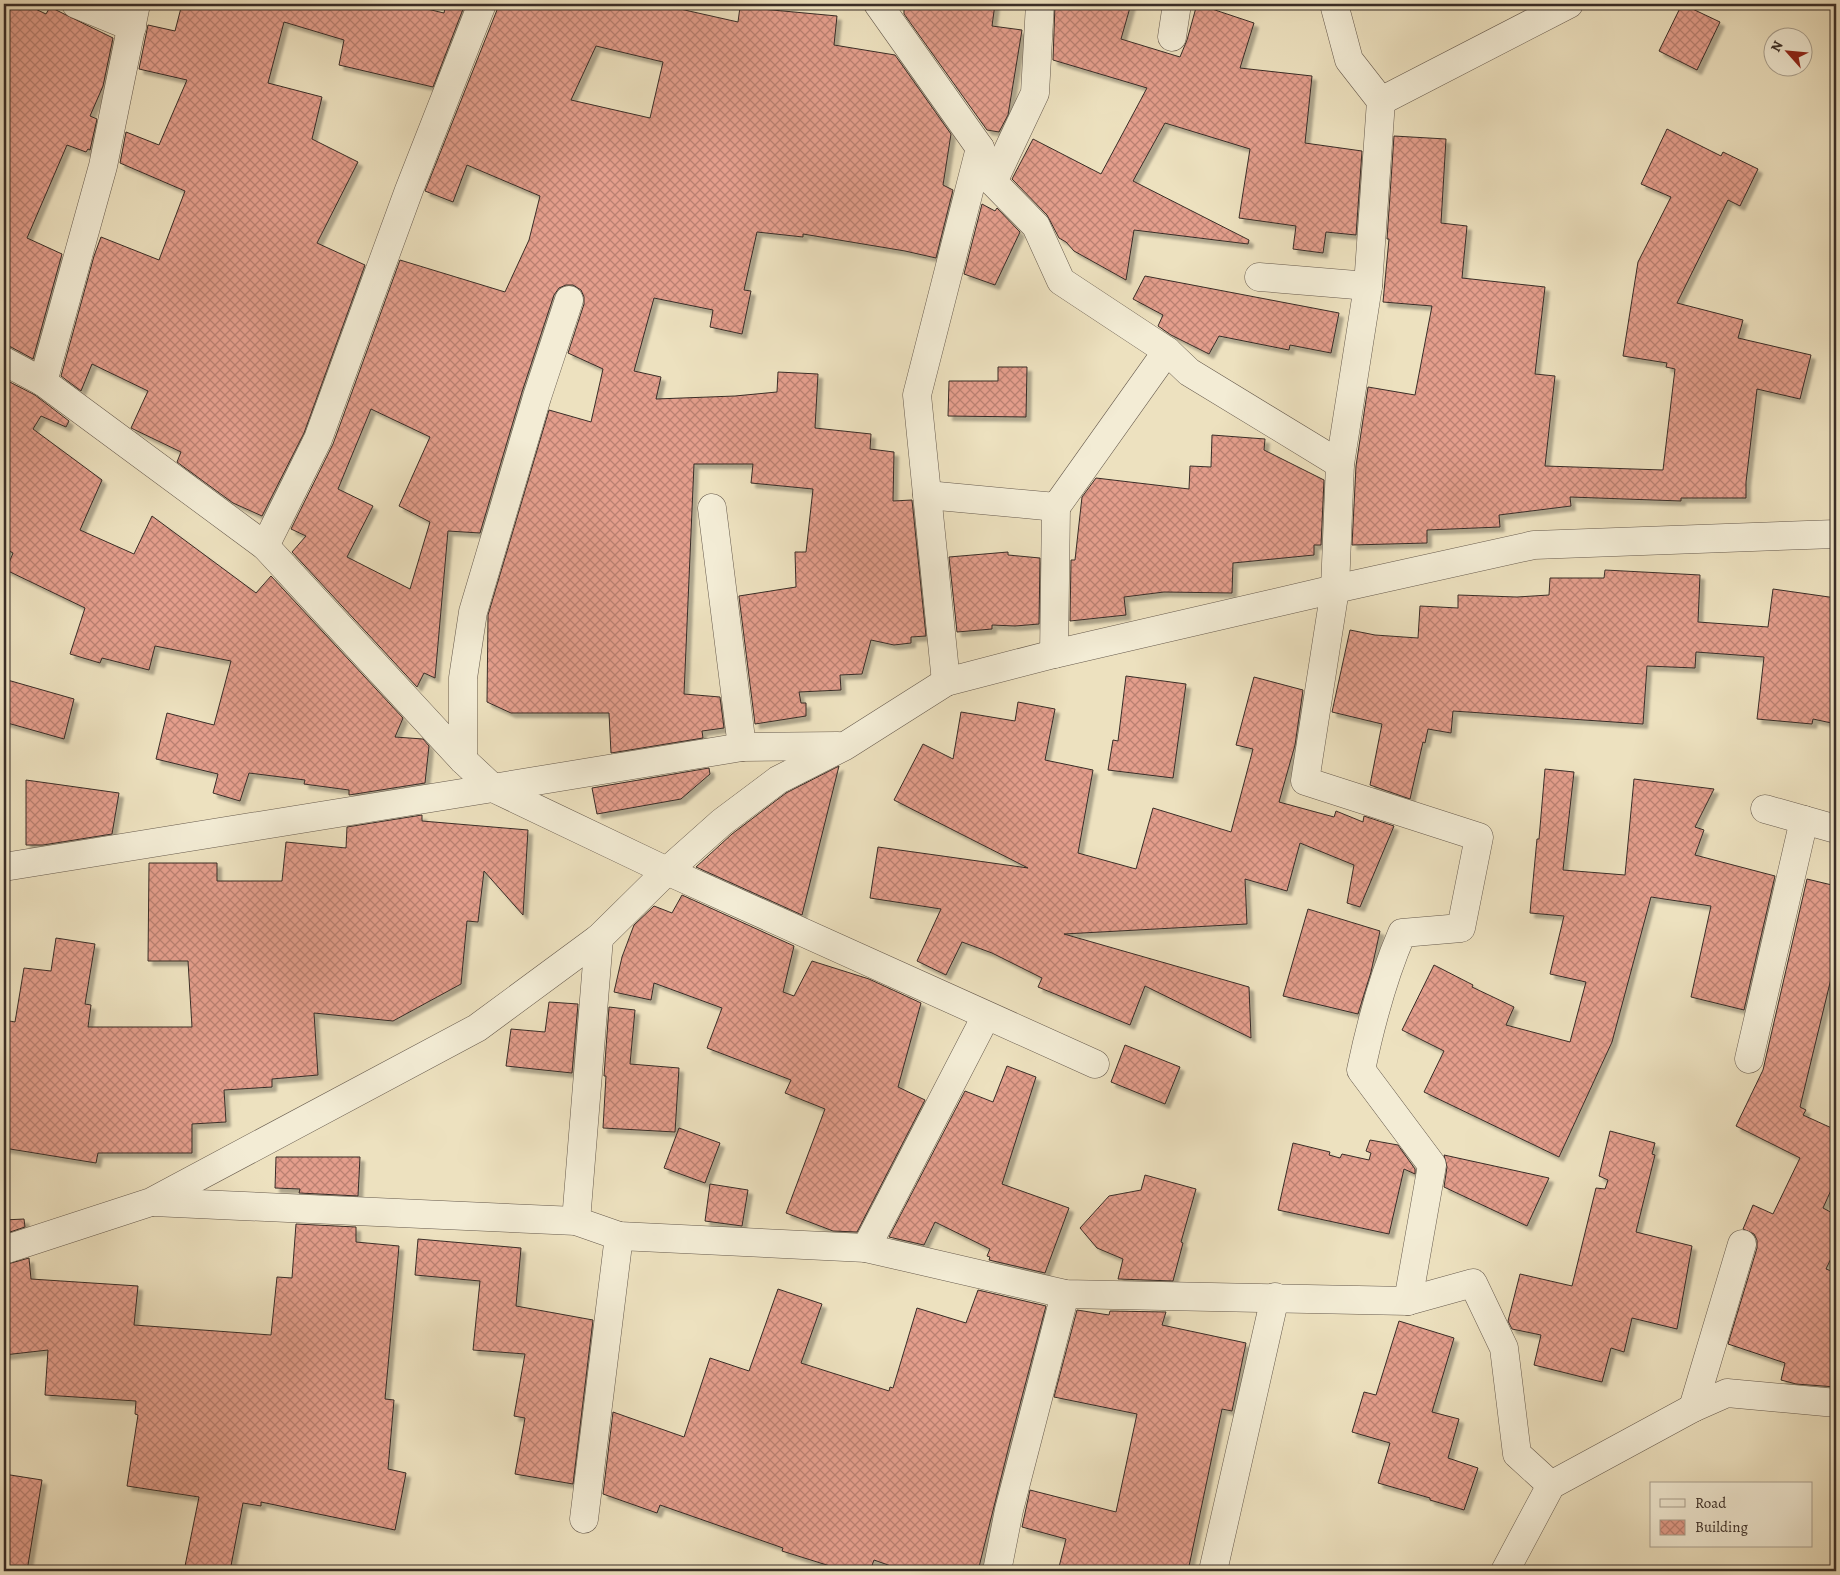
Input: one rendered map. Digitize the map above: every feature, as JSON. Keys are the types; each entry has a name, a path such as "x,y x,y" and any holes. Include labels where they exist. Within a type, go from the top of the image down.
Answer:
{"street":[{"path":"43,382 103,166 134,15 76,4"},
{"path":"265,546 318,439 409,190 482,4"},
{"path":"878,4 980,148 993,182 1036,226 1061,281 1167,351 1189,372 1340,464"},
{"path":"993,182 1035,93 1040,4"},
{"path":"1172,37 1177,4"},
{"path":"1334,4 1349,60 1381,101 1368,286 1340,464 1335,589 1305,781 1479,837 1461,928 1402,933 1373,1014 1361,1070 1432,1165 1408,1301"},
{"path":"1381,101 1570,4"},
{"path":"946,682 918,395 980,148"},
{"path":"1259,277 1368,286"},
{"path":"463,760 463,678 473,612 537,397 569,300"},
{"path":"1054,654 1056,507 1167,351"},
{"path":"4,362 43,382 265,546 463,760 493,788 667,871 1095,1064"},
{"path":"927,494 1056,507"},
{"path":"712,508 742,747"},
{"path":"4,1250 151,1202 477,1028 598,938 667,871 722,822 778,780 845,746 946,682 1054,654 1534,545 1836,534"},
{"path":"4,867 742,747 845,746"},
{"path":"1765,809 1836,829"},
{"path":"1749,1059 1804,820"},
{"path":"576,1221 598,938"},
{"path":"866,1248 986,1016"},
{"path":"151,1202 576,1221 619,1236 866,1248 1065,1294 1408,1301 1473,1284 1504,1348 1517,1454 1551,1485"},
{"path":"584,1519 619,1236"},
{"path":"1693,1408 1742,1244"},
{"path":"997,1571 1009,1510 1065,1294"},
{"path":"1213,1571 1275,1297"},
{"path":"1505,1571 1551,1485 1693,1408 1727,1393 1836,1403"}],"building":[{"path":"4,4 25,4 46,14 50,7 113,38 103,86 90,116 97,119 90,150 88,149 86,152 67,145 27,238 62,254 33,359 4,345"},
{"path":"182,4 406,4 444,13 446,4 465,4 433,87 339,65 344,40 284,22 268,83 322,97 312,139 358,162 317,243 365,265 304,433 262,516 233,503 177,462 181,452 131,428 148,391 92,364 81,391 61,376 101,237 159,260 185,191 120,163 126,132 159,145 187,80 139,69 148,25 175,31"},
{"path":"497,4 658,4 738,22 740,7 837,16 834,45 895,55 951,134 943,185 953,190 936,258 803,234 803,237 757,232 744,290 751,291 742,334 710,327 713,310 654,298 634,371 661,377 656,399 735,396 777,392 778,372 818,374 815,428 871,434 870,449 894,452 893,501 912,500 926,636 911,637 911,643 894,645 871,640 862,674 840,675 841,690 799,692 801,703 806,703 806,716 755,724 739,596 796,587 795,552 806,552 813,489 751,483 753,464 694,464 684,694 720,697 724,728 702,731 703,738 611,753 609,713 511,713 487,702 488,615 549,410 591,422 603,369 568,353 584,304 581,290 573,285 559,288 554,295 522,392 480,533 448,531 435,678 424,673 417,687 292,552 306,536 291,529 333,444 400,260 505,292 529,240 540,196 467,165 453,202 425,191 497,10","holes":["596,46 663,62 650,118 571,100","371,409 430,437 399,506 430,522 410,589 347,557 373,506 338,489"]},
{"path":"904,4 995,4 992,26 1022,30 1008,115 999,132 987,130 904,14"},
{"path":"1055,4 1131,4 1121,39 1180,57 1197,4 1254,23 1240,68 1312,76 1305,143 1362,151 1356,235 1326,232 1323,253 1293,249 1296,226 1239,218 1250,149 1165,123 1133,181 1249,240 1248,244 1134,230 1126,280 1074,251 1066,242 1059,238 1047,215 1012,179 1033,139 1101,174 1147,88 1053,60"},
{"path":"1682,4 1720,22 1697,70 1659,51"},
{"path":"1667,129 1721,156 1723,152 1758,169 1740,206 1728,200 1677,303 1743,320 1738,338 1811,355 1800,399 1757,389 1746,482 1746,498 1681,498 1681,501 1570,497 1571,506 1499,515 1500,527 1427,530 1427,543 1352,545 1356,466 1368,387 1415,395 1432,306 1383,302 1389,239 1387,239 1394,136 1446,139 1441,223 1467,226 1462,278 1545,287 1535,374 1555,376 1545,466 1663,470 1675,369 1666,367 1667,363 1623,356 1638,262 1671,197 1641,184"},
{"path":"982,204 995,211 997,208 1020,232 995,285 964,274"},
{"path":"1145,276 1339,313 1331,353 1290,345 1289,350 1219,336 1209,354 1171,335 1158,326 1163,315 1133,299"},
{"path":"998,367 1027,367 1026,417 948,416 949,381 998,381"},
{"path":"4,379 35,395 69,421 66,427 41,416 33,429 102,480 80,530 134,554 152,516 256,593 271,576 403,718 395,737 423,739 429,746 425,783 349,795 349,790 304,784 305,780 249,773 240,801 213,793 218,774 156,759 167,713 214,725 231,661 155,646 149,670 102,658 100,663 70,654 85,608 6,570 13,553 4,548"},
{"path":"1212,435 1265,439 1264,450 1324,480 1321,545 1314,545 1314,555 1233,563 1232,593 1164,592 1124,597 1126,615 1070,621 1071,560 1075,560 1082,497 1096,478 1189,489 1190,466 1211,467"},
{"path":"1008,552 1008,555 1040,558 1039,624 992,625 992,629 957,632 949,557"},
{"path":"1605,570 1700,575 1698,622 1768,627 1773,589 1836,598 1836,724 1813,719 1812,724 1757,719 1764,657 1696,652 1695,668 1647,666 1643,724 1453,711 1451,733 1428,729 1425,743 1423,742 1410,799 1370,785 1382,724 1332,712 1350,630 1375,635 1418,638 1420,606 1458,608 1458,595 1517,597 1549,595 1550,578 1604,578"},
{"path":"1126,676 1186,684 1173,778 1108,770 1113,740 1118,741"},
{"path":"1254,677 1303,690 1295,745 1279,802 1334,817 1336,811 1363,822 1364,816 1394,826 1360,907 1347,903 1354,865 1300,843 1287,891 1245,879 1247,924 1064,934 1249,987 1251,1038 1145,986 1130,1025 1038,987 1042,978 992,953 962,942 946,975 917,961 941,909 870,898 878,847 1028,868 894,800 923,744 953,759 961,712 1015,721 1018,702 1055,709 1045,760 1093,770 1078,853 1136,869 1153,808 1231,832 1253,749 1236,745"},
{"path":"4,679 74,699 64,739 4,722"},
{"path":"839,766 802,915 696,867 732,834 786,793"},
{"path":"709,768 710,774 681,799 597,814 592,788"},
{"path":"1545,769 1574,772 1563,870 1625,875 1634,779 1714,789 1695,827 1704,830 1695,855 1775,876 1744,1010 1691,997 1711,906 1651,897 1612,1042 1559,1157 1424,1092 1444,1051 1402,1030 1434,965 1473,985 1472,987 1514,1007 1506,1025 1570,1042 1586,982 1550,974 1564,916 1530,913"},
{"path":"26,780 119,793 112,834 43,845 26,845"},
{"path":"422,815 422,821 528,830 523,915 484,871 478,922 467,921 461,984 393,1021 314,1013 318,1075 272,1079 272,1087 224,1090 226,1122 192,1124 192,1153 98,1153 96,1163 4,1148 4,1020 15,1022 24,968 51,971 56,938 95,944 85,1004 91,1005 88,1027 192,1027 188,961 148,961 149,863 217,863 217,881 282,881 286,842 346,848 347,827"},
{"path":"1807,879 1836,886 1836,958 1800,1107 1806,1110 1803,1115 1836,1130 1836,1179 1823,1208 1836,1215 1836,1248 1826,1269 1836,1273 1836,1387 1796,1384 1781,1380 1785,1363 1728,1344 1757,1248 1757,1240 1754,1234 1743,1229 1753,1205 1773,1214 1800,1158 1736,1126 1763,1070"},
{"path":"682,895 794,946 783,992 794,996 812,961 869,979 921,1003 898,1087 925,1100 857,1232 833,1231 786,1213 825,1109 785,1093 791,1080 707,1048 722,1008 654,983 651,1000 614,992 622,957 634,925 654,906 672,913"},
{"path":"1308,909 1380,931 1371,972 1358,1014 1283,996"},
{"path":"549,1002 578,1004 572,1073 506,1066 511,1029 545,1032"},
{"path":"609,1007 635,1010 630,1064 679,1068 675,1132 603,1128 606,1076 604,1076"},
{"path":"1125,1045 1180,1067 1165,1104 1111,1082"},
{"path":"1007,1066 1036,1077 1002,1184 1069,1208 1045,1273 989,1260 990,1257 987,1256 990,1249 935,1222 924,1245 889,1237 965,1091 993,1102"},
{"path":"679,1128 720,1143 705,1183 664,1168"},
{"path":"1610,1131 1655,1143 1652,1154 1655,1155 1636,1232 1692,1246 1677,1329 1632,1318 1624,1352 1611,1348 1602,1382 1534,1365 1541,1335 1512,1329 1508,1321 1520,1274 1572,1286 1596,1188 1605,1189 1608,1180 1599,1176"},
{"path":"1370,1140 1398,1145 1415,1169 1415,1174 1404,1169 1389,1234 1278,1210 1293,1143 1330,1152 1329,1155 1340,1158 1342,1154 1369,1160 1371,1153 1366,1151"},
{"path":"1444,1155 1549,1178 1527,1226 1444,1187 1447,1167"},
{"path":"276,1157 360,1157 358,1196 299,1193 300,1189 275,1188"},
{"path":"1145,1175 1196,1189 1181,1242 1183,1243 1173,1281 1118,1279 1123,1259 1097,1248 1080,1228 1109,1196 1141,1190"},
{"path":"710,1184 748,1190 742,1226 705,1221"},
{"path":"24,1219 25,1227 4,1234 4,1220"},
{"path":"296,1224 356,1227 356,1242 399,1246 385,1399 394,1400 388,1469 406,1473 395,1530 261,1502 261,1506 243,1503 230,1571 184,1571 199,1497 127,1486 138,1415 135,1414 136,1401 45,1395 48,1350 4,1355 4,1265 29,1258 31,1279 138,1286 134,1325 271,1335 277,1277 292,1278"},
{"path":"418,1239 521,1248 516,1306 593,1320 573,1484 515,1474 525,1418 514,1416 525,1354 473,1350 480,1281 415,1275"},
{"path":"778,1289 822,1304 801,1363 889,1391 890,1387 893,1388 917,1308 966,1323 978,1290 1046,1306 978,1571 905,1571 874,1560 870,1571 846,1571 782,1551 783,1548 660,1505 657,1513 603,1494 613,1412 684,1437 710,1358 749,1371"},
{"path":"1077,1310 1109,1315 1110,1311 1166,1312 1162,1325 1246,1343 1232,1411 1222,1409 1188,1571 1058,1571 1066,1539 1022,1527 1030,1490 1116,1512 1137,1414 1054,1397"},
{"path":"1399,1321 1454,1338 1432,1412 1459,1419 1448,1458 1478,1468 1464,1510 1378,1483 1390,1443 1352,1432 1364,1392 1376,1395"},
{"path":"4,1474 42,1480 27,1571 4,1571"}]}
